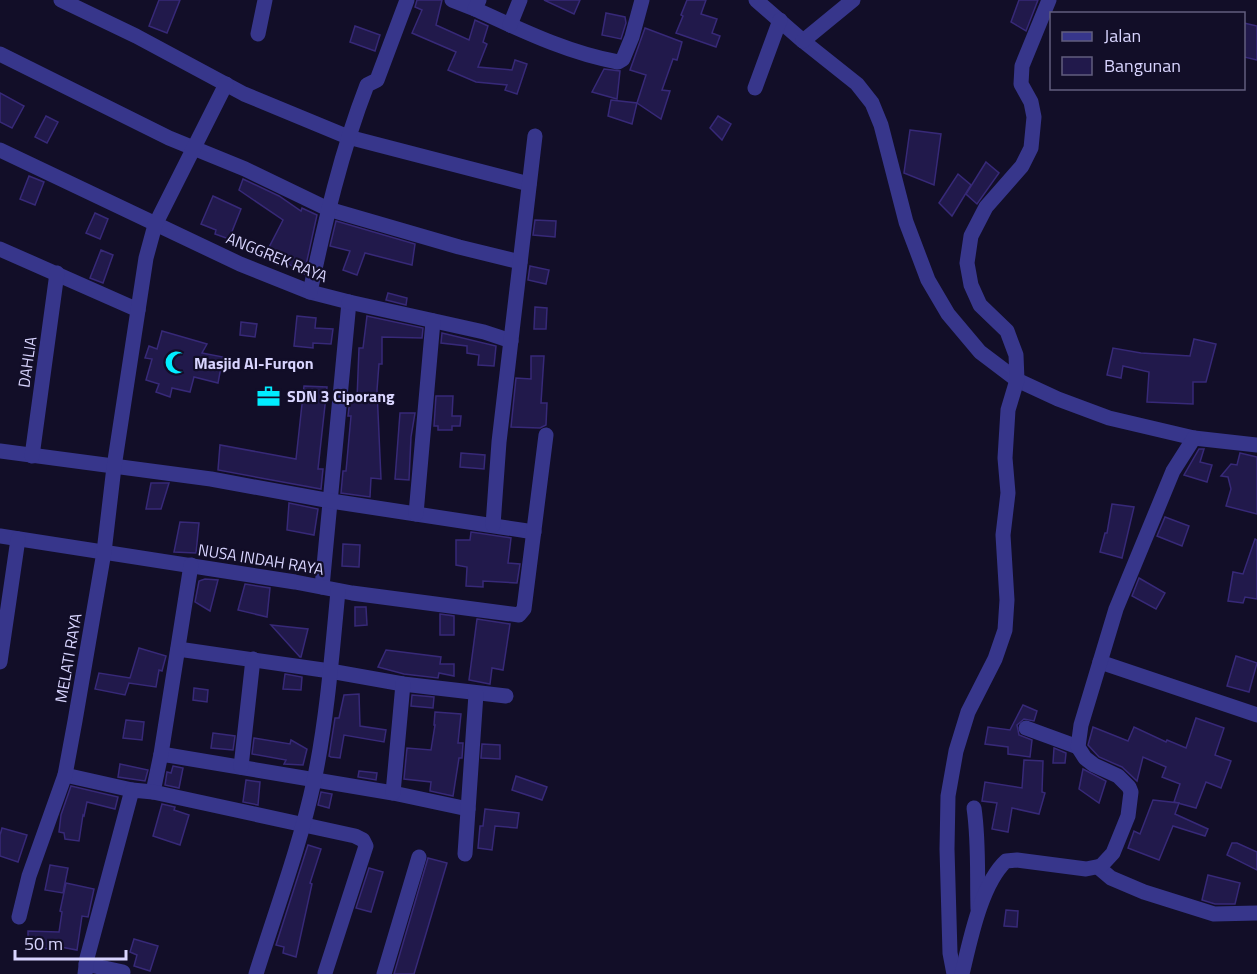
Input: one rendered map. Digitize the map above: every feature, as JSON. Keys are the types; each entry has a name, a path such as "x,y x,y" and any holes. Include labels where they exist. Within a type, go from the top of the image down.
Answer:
{"street":[{"path":"62,0 136,36 244,94 348,137 529,184"},
{"path":"258,34 265,0"},
{"path":"310,292 328,209 348,137 367,85 377,80 407,0"},
{"path":"452,0 477,4 510,25 583,54 618,62 623,59 629,45 642,0"},
{"path":"510,25 520,0"},
{"path":"756,0 857,84 872,104 882,125 906,222 928,280 948,314 980,352 1017,380 1108,418 1194,438 1257,445"},
{"path":"803,41 853,0"},
{"path":"954,974 950,953 948,796 956,751 968,712 995,659 1005,630 1007,590 1003,535 1008,493 1005,459 1008,410 1017,380 1016,356 1007,331 980,304 971,285 967,262 971,236 986,207 1022,166 1031,148 1034,117 1031,102 1021,84 1023,66 1049,0"},
{"path":"755,88 780,20"},
{"path":"0,54 169,138 245,169 328,209 520,262"},
{"name":"MELATI RAYA","path":"19,917 29,876 65,772 78,709 104,552 114,467 146,258 155,225 226,84"},
{"path":"493,525 499,442 535,136"},
{"name":"ANGGREK RAYA","path":"0,150 240,264 310,292 484,332 511,341"},
{"path":"0,249 138,310"},
{"name":"DAHLIA","path":"32,456 57,273"},
{"path":"322,587 349,302"},
{"path":"416,514 433,321"},
{"path":"0,451 211,479 331,501 534,532 546,435"},
{"path":"1078,747 1081,725 1116,609 1173,471 1194,438"},
{"name":"NUSA INDAH RAYA","path":"0,536 191,565 338,591 516,615 521,614 525,609 534,532"},
{"path":"0,662 18,539"},
{"path":"153,792 191,565"},
{"path":"256,974 303,824 314,781 330,670 338,591"},
{"path":"178,649 330,670 403,684 506,696"},
{"path":"241,767 253,659"},
{"path":"1100,662 1257,715"},
{"path":"393,793 403,684"},
{"path":"465,854 476,694"},
{"path":"962,974 978,912 993,879 1006,861 1017,860 1086,869 1098,867 1113,853 1128,816 1131,792 1118,776 1094,765 1085,758 1078,747 1026,728"},
{"path":"161,754 217,762 468,808"},
{"path":"65,772 132,790 153,792 361,837 366,846 325,973"},
{"path":"123,972 85,969 132,790"},
{"path":"974,808 978,836 976,874 978,912"},
{"path":"384,974 419,857"},
{"path":"1098,867 1111,878 1124,884 1214,914 1257,913"}],"building":[{"path":"159,0 180,0 167,33 149,26"},
{"path":"417,0 442,0 436,25 469,40 475,20 488,26 483,42 487,44 478,67 512,70 515,60 527,64 517,94 505,90 507,85 476,82 448,70 456,52 412,33 422,10 415,7"},
{"path":"544,0 580,0 574,14"},
{"path":"687,0 706,0 701,14 717,19 712,33 720,36 716,47 676,33"},
{"path":"1019,0 1038,0 1026,31 1011,22"},
{"path":"606,13 625,17 626,23 621,39 602,35"},
{"path":"1245,23 1257,26 1257,60 1245,57"},
{"path":"355,26 380,35 375,51 350,42"},
{"path":"645,28 682,42 677,60 673,59 662,90 670,91 661,119 637,103 646,75 630,70"},
{"path":"604,69 620,71 617,99 592,92"},
{"path":"0,93 24,106 12,128 0,122"},
{"path":"611,100 637,103 632,124 608,116"},
{"path":"46,116 58,122 47,143 35,137"},
{"path":"718,116 731,124 722,140 710,128"},
{"path":"910,130 941,134 934,185 904,173"},
{"path":"986,162 999,173 977,204 966,194"},
{"path":"958,174 971,185 952,216 939,203"},
{"path":"29,176 44,182 35,205 20,199"},
{"path":"243,179 279,196 301,211 302,208 317,215 304,274 280,258 277,265 264,257 283,220 239,190"},
{"path":"213,196 241,209 229,239 215,234 216,230 201,224"},
{"path":"95,213 108,219 100,239 86,233"},
{"path":"535,220 556,221 555,237 533,235"},
{"path":"336,221 415,244 412,265 365,253 357,275 343,270 350,251 330,246"},
{"path":"101,250 113,255 103,283 90,278"},
{"path":"530,266 549,270 546,284 528,280"},
{"path":"388,293 407,298 406,305 386,300"},
{"path":"535,307 547,308 546,329 534,329"},
{"path":"297,316 316,318 315,328 333,329 331,344 313,343 313,348 294,346"},
{"path":"367,316 423,328 422,338 382,337 382,364 379,364 377,390 381,479 371,478 370,497 341,493 343,471 346,471 351,416 348,416 350,399 357,399 359,348 363,348"},
{"path":"241,322 257,324 255,337 240,335"},
{"name":"Masjid Al-Furqon","path":"162,331 207,344 202,353 223,357 218,383 194,377 190,392 172,388 170,397 156,392 159,384 146,380 152,359 145,358 149,346 157,349"},
{"path":"442,333 496,346 494,366 478,365 479,355 467,353 467,346 441,343"},
{"path":"1194,339 1216,344 1206,382 1193,382 1193,404 1147,402 1149,372 1123,366 1121,378 1107,375 1113,348 1141,353 1190,356"},
{"path":"531,356 544,356 541,403 547,403 546,425 540,428 511,427 516,378 531,379"},
{"path":"304,386 327,387 318,469 323,469 321,489 218,470 220,445 296,459"},
{"path":"436,396 453,396 452,416 461,416 460,426 452,426 452,430 438,430 438,426 434,426"},
{"path":"400,413 415,413 411,437 409,480 395,479"},
{"path":"1199,449 1204,449 1200,462 1212,465 1207,482 1184,475"},
{"path":"461,453 485,455 484,469 460,467"},
{"path":"1240,453 1257,457 1257,514 1226,506 1231,489 1228,477 1221,476 1231,464 1237,465"},
{"path":"151,483 169,483 161,509 146,509"},
{"path":"289,503 318,509 314,535 287,530"},
{"path":"1112,504 1134,507 1122,558 1100,552 1105,533 1107,533"},
{"path":"1165,517 1189,526 1182,546 1157,536"},
{"path":"180,522 199,523 196,553 174,552"},
{"path":"471,532 511,538 508,563 520,564 517,583 483,581 483,587 466,586 467,567 456,565 456,540 470,540"},
{"path":"1255,539 1257,540 1257,599 1245,597 1243,603 1228,601 1233,572 1243,574"},
{"path":"343,544 360,545 359,567 342,566"},
{"path":"1139,578 1165,593 1156,609 1132,596"},
{"path":"218,580 210,611 195,602 199,581"},
{"path":"245,584 270,588 267,617 238,610"},
{"path":"355,607 366,607 367,625 355,626"},
{"path":"440,614 454,616 454,635 440,635"},
{"path":"477,619 510,624 503,670 492,668 490,684 469,680"},
{"path":"271,625 308,629 301,657 300,657"},
{"path":"139,648 166,656 162,671 159,670 156,687 129,683 125,695 95,689 99,673 130,678"},
{"path":"386,650 441,657 440,664 454,664 454,676 439,673 438,678 404,674 378,667"},
{"path":"1236,656 1257,663 1249,692 1227,686"},
{"path":"285,674 302,677 301,690 283,689"},
{"path":"194,688 208,690 207,702 193,700"},
{"path":"359,694 360,726 386,730 384,742 344,735 340,758 331,757 329,756 335,718 339,718 344,695"},
{"path":"412,695 434,697 433,708 411,706"},
{"path":"1023,705 1037,711 1034,721 1024,719 1017,725 1019,735 1032,740 1030,757 1008,754 1008,747 985,744 988,727 1010,730"},
{"path":"435,712 461,714 458,743 463,743 462,758 459,758 453,796 430,791 431,782 404,779 407,748 431,750"},
{"path":"1196,718 1224,728 1215,755 1231,761 1221,788 1206,782 1196,808 1174,802 1180,784 1162,777 1166,767 1143,757 1137,781 1122,767 1099,757 1088,745 1093,727 1128,741 1134,727 1166,742 1167,740 1186,748"},
{"path":"126,720 144,722 142,740 123,738"},
{"path":"213,733 235,736 233,750 211,748"},
{"path":"254,738 290,744 291,740 307,749 303,765 284,764 286,760 252,754"},
{"path":"482,744 500,745 500,759 481,758"},
{"path":"1054,748 1066,753 1065,763 1053,763"},
{"path":"1024,760 1043,761 1042,792 1045,793 1039,814 1012,808 1008,832 992,829 997,803 982,801 985,782 1022,788"},
{"path":"120,764 148,770 145,781 118,777"},
{"path":"173,766 183,768 179,788 165,785 167,772 171,773"},
{"path":"1083,769 1106,781 1099,803 1079,789"},
{"path":"359,771 377,773 376,780 358,777"},
{"path":"516,776 547,787 542,800 512,790"},
{"path":"246,780 260,782 258,805 243,802"},
{"path":"71,786 118,797 115,809 87,802 79,841 65,839 64,833 59,832 61,815"},
{"path":"321,792 332,794 329,808 318,805"},
{"path":"1153,800 1179,803 1175,814 1208,829 1205,836 1173,826 1159,860 1128,848 1134,831 1140,834"},
{"path":"162,804 175,807 174,810 189,815 180,845 153,836"},
{"path":"485,809 519,813 517,828 495,826 492,850 478,848 480,826 483,826"},
{"path":"2,828 27,835 18,862 0,856"},
{"path":"1232,843 1257,852 1257,870 1227,855"},
{"path":"308,845 321,849 310,883 312,884 296,957 283,953 284,947 276,945"},
{"path":"428,858 447,863 414,974 394,974"},
{"path":"50,865 68,868 63,893 45,890"},
{"path":"369,868 383,872 371,912 356,908"},
{"path":"1208,875 1240,883 1235,904 1215,904 1202,900"},
{"path":"66,883 94,889 88,917 82,916 77,950 55,946 55,949 28,948 28,931 59,932 62,912 60,911"},
{"path":"1006,910 1018,911 1017,927 1004,926"},
{"path":"134,939 158,946 150,971 134,966 137,955 130,952"}],"place":[{"name":"Masjid Al-Furqon","path":"176,363"},
{"name":"SDN 3 Ciporang","path":"269,396"}]}
